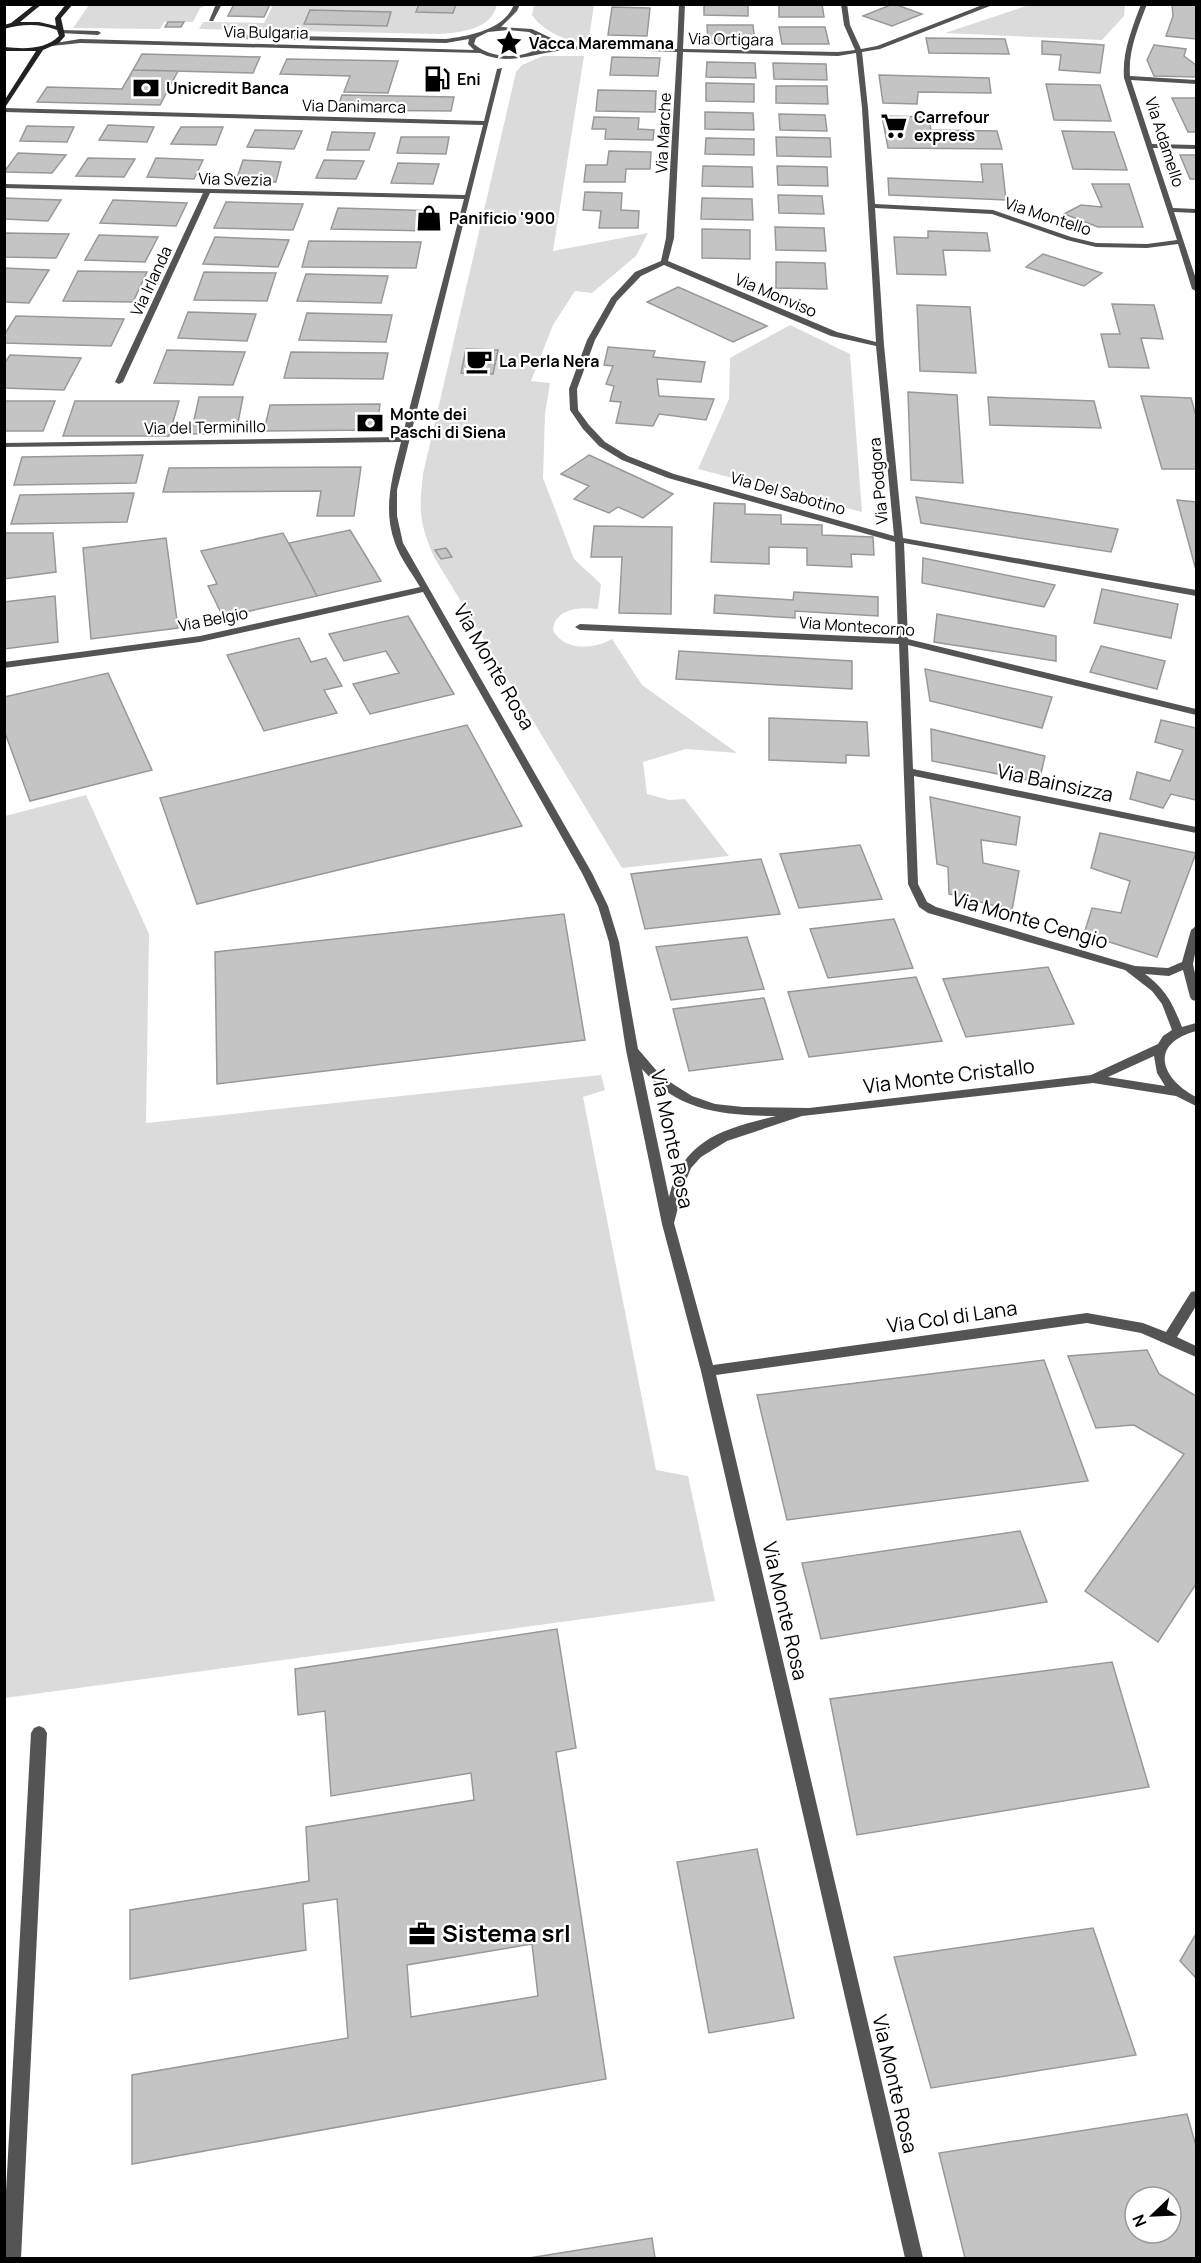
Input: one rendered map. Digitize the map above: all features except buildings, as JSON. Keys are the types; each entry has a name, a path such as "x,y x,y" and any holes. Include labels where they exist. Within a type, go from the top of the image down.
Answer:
{"street":[{"path":"7,27 39,4"},
{"path":"4,49 41,48 52,44 62,36 58,18 70,4"},
{"path":"211,20 219,4"},
{"name":"Via Marche","path":"664,262 670,238 682,4"},
{"name":"Via Podgora","path":"844,4 847,25 859,52 880,345 899,540 913,884 923,904"},
{"name":"Via Ortigara","path":"567,48 681,52 838,54 859,52 878,48 992,4"},
{"name":"Via Adamello","path":"1144,4 1145,8 1130,41 1126,66 1127,78 1197,289"},
{"path":"497,28 516,7"},
{"path":"516,7 519,21 530,30 567,48"},
{"path":"7,27 44,24 60,30 153,35"},
{"path":"530,30 497,28 473,37 471,44 479,52 511,56 567,48"},
{"name":"Via Bulgaria","path":"234,36 446,41 473,37"},
{"path":"490,55 500,69 544,48 547,39"},
{"name":"Via Bulgaria","path":"52,44 80,41 479,52"},
{"path":"4,108 41,48"},
{"name":"Via Monte Rosa","path":"500,69 393,490 393,516 399,543 587,873 603,906 614,942 632,1050 668,1224 708,1371 914,2259"},
{"path":"1127,78 1197,82"},
{"name":"Via Danimarca","path":"4,108 486,123"},
{"path":"1149,146 1197,147"},
{"name":"Via Svezia","path":"4,186 466,197"},
{"name":"Via Irlanda","path":"119,382 207,192"},
{"name":"Via Montello","path":"870,206 993,212 1069,239 1096,245 1147,246 1181,242"},
{"path":"1170,210 1197,211"},
{"name":"Via Monviso","path":"664,262 834,334 880,345"},
{"name":"Via Del Sabotino","path":"664,262 638,274 614,300 591,340 573,389 574,410 586,427 602,444 625,459 670,476 899,540 1197,593"},
{"name":"Via del Terminillo","path":"4,445 406,439"},
{"name":"Via Belgio","path":"4,665 200,639 425,589"},
{"name":"Via Montecorno","path":"580,627 903,641 1197,712"},
{"name":"Via Bainsizza","path":"907,771 1197,830"},
{"name":"Via Monte Cengio","path":"923,904 956,918 1155,973 1169,972 1187,964"},
{"path":"1197,930 1187,964 1197,998"},
{"name":"Via Monte Cengio","path":"1129,967 1156,988 1167,1003 1178,1032"},
{"name":"Via Monte Cristallo","path":"1093,1079 1160,1048 1167,1039 1178,1032 1197,1027"},
{"name":"Via Monte Cristallo","path":"1160,1048 1161,1070 1178,1092 1194,1102"},
{"path":"632,1050 658,1080 687,1099 714,1108 809,1112"},
{"name":"Via Monte Cristallo","path":"809,1112 1093,1079 1178,1092"},
{"path":"668,1224 686,1166 701,1150 724,1137 809,1112"},
{"path":"1169,1339 1197,1296"},
{"name":"Via Col di Lana","path":"708,1371 1087,1318 1143,1328 1197,1352"},
{"path":"12,2259 39,1733"}],"shaded area":[{"path":"89,5 208,5 200,8 193,22 164,22 160,29 73,28"},
{"path":"273,5 497,5 482,25 466,31 440,34 199,29 203,22 264,23"},
{"path":"534,5 594,5 588,44 565,38 543,26 532,15"},
{"path":"1029,5 1125,5 1124,16 1102,40 945,33"},
{"path":"543,56 584,56 553,251 648,233 636,256 592,293 575,291 553,325 531,381 550,383 545,414 543,478 574,559 601,584 598,609 570,610 558,617 553,630 564,642 572,645 597,645 612,639 642,685 737,753 686,749 643,762 647,794 669,800 685,799 729,856 622,868 434,557 425,534 421,507 423,474 516,72 522,65"},
{"path":"790,325 850,354 862,512 698,469 729,399 730,358"},
{"path":"86,795 149,934 146,1123 601,1075 605,1090 583,1097 656,1470 688,1476 715,1601 5,1698 5,816"}],"place":[{"name":"Vacca Maremmana","path":"509,43"},
{"name":"Eni","path":"437,79"},
{"name":"Unicredit Banca","path":"146,88"},
{"name":"Carrefour express","path":"894,126"},
{"name":"Panificio '900","path":"429,218"},
{"name":"La Perla Nera","path":"479,361"},
{"name":"Monte dei Paschi di Siena","path":"370,423"},
{"name":"Sistema srl","path":"422,1934"}]}
